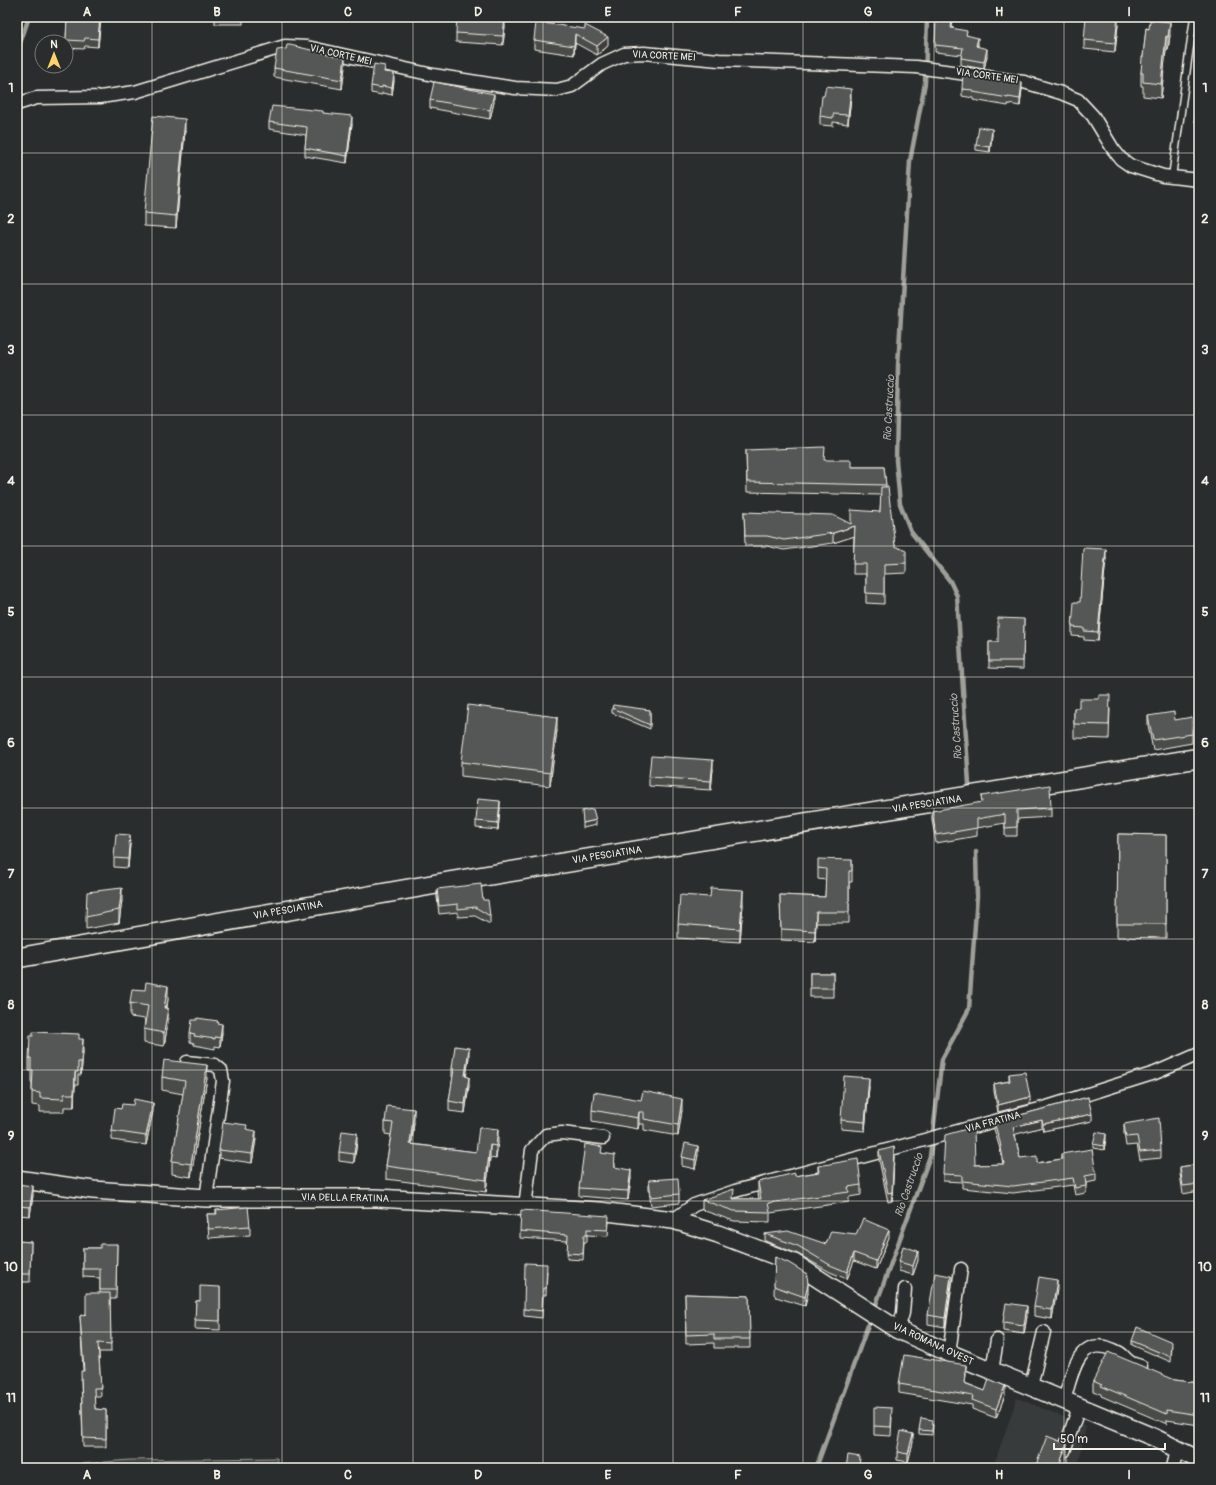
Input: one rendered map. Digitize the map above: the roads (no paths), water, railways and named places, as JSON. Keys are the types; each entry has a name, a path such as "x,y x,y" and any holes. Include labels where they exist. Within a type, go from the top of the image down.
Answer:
{"main road":[{"name":"VIA PESCIATINA","path":"17,958 455,881 1199,758"}],"street":[{"name":"VIA CORTE MEI","path":"17,104 36,98 100,97 135,92 285,46 307,47 433,75 515,88 557,90 572,86 602,64 624,54 644,53 719,60 916,67 1024,82 1064,94 1078,100 1093,116 1121,159 1131,166 1172,177 1199,180"},
{"name":"VIA FRATINA","path":"673,1220 694,1204 735,1191 924,1142 1048,1107 1155,1073 1199,1054"},
{"path":"187,1062 215,1065 221,1070 222,1081 206,1198"},
{"path":"525,1207 532,1150 546,1135 562,1133 603,1138"},
{"name":"VIA DELLA FRATINA","path":"17,1179 93,1190 206,1198 377,1198 599,1211 673,1220"},
{"name":"VIA ROMANA OVEST","path":"673,1220 718,1234 794,1263 898,1330 949,1353 1177,1448 1199,1460"},
{"path":"949,1353 961,1269"},
{"path":"898,1330 903,1313 905,1289"},
{"path":"1031,1386 1044,1332"},
{"path":"992,1371 997,1340"},
{"path":"1064,1451 1078,1357 1087,1348 1097,1345 1118,1352 1125,1356 1128,1361 1153,1372"},
{"path":"1173,1468 1177,1448"}],"lane":[{"path":"1172,177 1194,17"}],"waterway":[{"path":"17,52 29,17"},
{"name":"Rio Castruccio","path":"927,17 925,83 910,161 898,366 896,460 900,504 911,532 950,581 957,596 969,784"},
{"name":"Rio Castruccio","path":"874,1310 930,1156 942,1059 969,1009 977,896 976,852"},
{"name":"Rio Castruccio","path":"816,1468 871,1317"}]}
